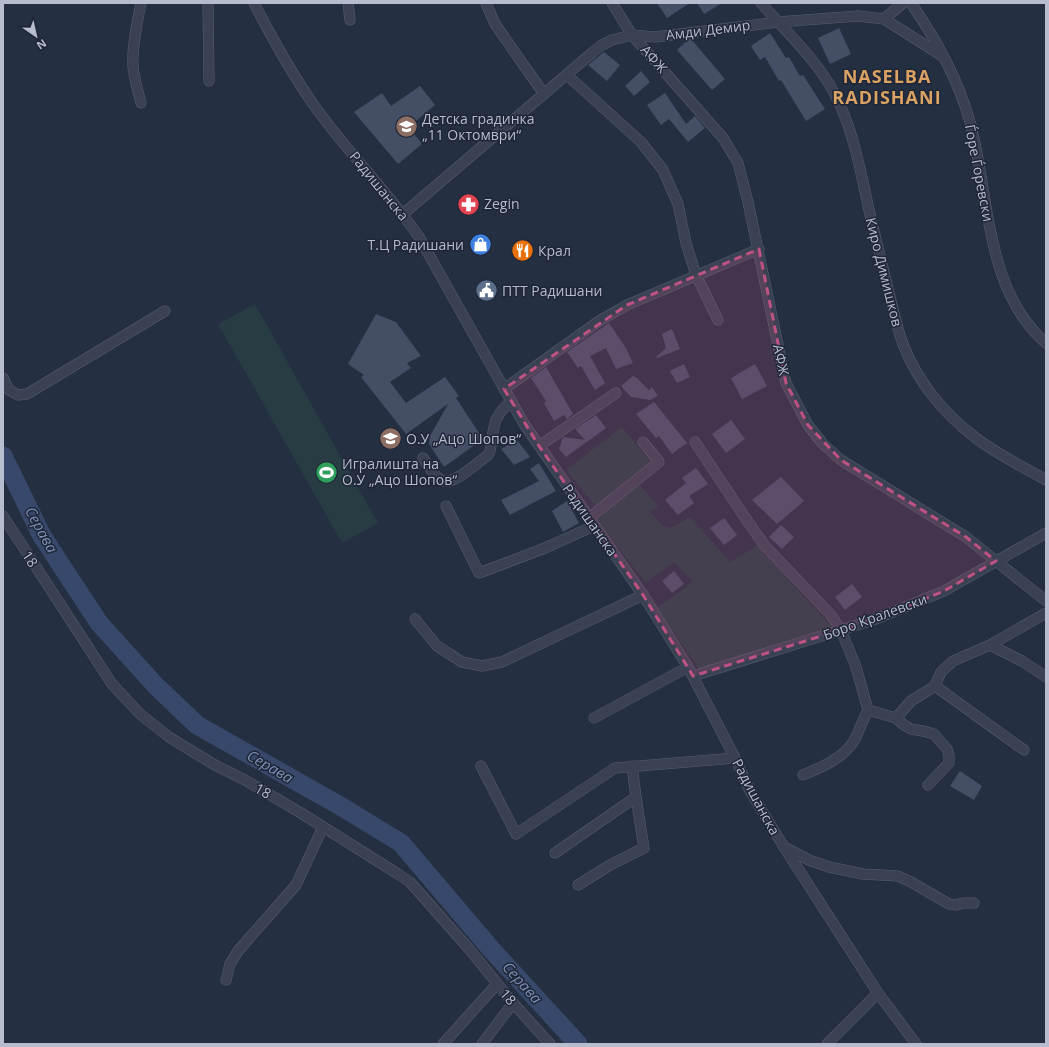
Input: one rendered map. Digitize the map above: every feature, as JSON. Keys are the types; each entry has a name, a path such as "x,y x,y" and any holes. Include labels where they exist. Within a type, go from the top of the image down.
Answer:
{"street":[{"path":"141,3 133,65 134,76 141,104"},
{"path":"208,3 209,81"},
{"name":"Радишанска","path":"254,3 281,53 311,101 357,160 403,214 423,244 511,402 539,446 643,595 694,676 750,791 784,847 878,993 916,1044"},
{"path":"348,3 350,20"},
{"path":"486,3 495,24 544,94"},
{"name":"АФЖ","path":"612,3 632,36 723,138 733,153 741,173 759,249 786,383 808,425 823,444 841,460 966,537 1046,601"},
{"name":"Киро Димишков","path":"761,3 820,71 831,87 840,105 862,176 868,208 894,312 904,345 917,371 929,391 941,406 975,438 999,454 1046,480"},
{"path":"884,19 903,3"},
{"name":"Ѓоре Ѓоревски","path":"911,3 944,57 958,87 970,122 991,235 997,259 1009,290 1017,308 1026,322 1046,342"},
{"name":"Амди Демир","path":"403,214 602,45 612,40 632,36 655,37 778,22 858,16 884,19 944,57"},
{"path":"567,75 641,142 663,170 678,204 686,244 696,274 718,320"},
{"path":"504,389 599,321 627,305 696,274 759,249"},
{"path":"3,378 9,390 18,395 27,394 165,311"},
{"path":"539,446 616,393"},
{"path":"423,458 437,478 448,482 455,479 488,455 499,413 502,408 511,402"},
{"path":"446,506 479,573 545,548 592,522 659,462 643,442"},
{"path":"695,442 765,546 830,614 841,630 856,666 868,710 853,741 843,754 824,766 803,775"},
{"name":"18","path":"3,516 112,684 140,714 169,737 323,827 410,882 550,1044"},
{"name":"Боро Кралевски","path":"694,676 876,619 944,591 1046,533"},
{"path":"415,619 437,646 462,662 482,666 502,662 643,595"},
{"path":"896,718 912,701 935,686 941,672 953,661 990,644 1046,613"},
{"path":"990,644 1022,661 1046,677"},
{"path":"594,718 688,667"},
{"path":"935,686 1024,750"},
{"path":"868,710 896,718 911,729 934,734 947,749 949,763 928,785"},
{"path":"481,766 516,834 615,768 735,758"},
{"path":"578,885 610,865 644,848 632,766"},
{"path":"555,853 636,797"},
{"path":"226,980 230,964 238,952 296,885 323,827"},
{"path":"784,847 810,860 829,867 863,874 898,876 949,904 957,905 963,903 974,903"},
{"path":"443,1044 497,984"},
{"path":"828,1044 878,993"},
{"path":"482,1044 513,1003"}],"highlighted area":[{"path":"759,249 786,383 808,425 841,460 966,537 996,561 944,591 876,619 693,676 643,595 539,446 504,389 627,305"}],"green space":[{"name":"Игралишта на О.У „Ацо Шопов“","path":"255,304 378,523 342,543 218,324"},
{"path":"622,427 651,463 597,508 566,470"},
{"path":"638,483 658,506 650,512 663,526 671,528 690,517 730,562 757,546 832,627 699,669 657,608 693,582 674,562 646,583 596,520"}],"building":[{"path":"657,3 690,3 667,18"},
{"path":"697,3 722,3 704,14"},
{"path":"839,28 851,54 830,64 818,38"},
{"path":"770,33 786,58 789,57 800,76 803,75 825,109 806,121 765,57 760,60 751,46"},
{"path":"689,39 691,39 725,79 712,90 677,50"},
{"path":"604,52 620,65 607,81 588,65"},
{"path":"641,71 650,82 634,96 625,86"},
{"path":"420,86 435,105 409,127 422,144 398,164 354,112 382,93 391,106"},
{"path":"665,93 686,124 695,116 705,128 688,142 669,119 661,125 647,105"},
{"path":"376,314 396,322 421,356 407,363 411,368 390,382 406,403 445,377 459,396 456,398 483,439 444,467 429,444 430,436 448,404 406,434 361,377 364,375 348,364"},
{"path":"609,323 626,348 633,363 616,369 606,348 590,356 605,383 595,390 581,366 578,368 567,352"},
{"path":"672,329 680,349 657,358 656,357 666,348 662,334"},
{"path":"684,364 690,377 677,383 670,371"},
{"path":"755,364 767,386 742,399 731,378"},
{"path":"546,367 573,414 567,419 564,415 554,421 544,403 546,401 531,378"},
{"path":"633,376 649,390 652,387 658,396 650,400 631,397 621,386"},
{"path":"654,402 687,443 672,454 659,436 656,438 636,414"},
{"path":"596,415 606,428 566,457 559,449 563,437 585,440 575,429"},
{"path":"731,420 745,439 726,453 712,434"},
{"path":"517,440 530,457 514,465 501,449"},
{"path":"539,463 556,491 510,515 501,500 539,481 530,469"},
{"path":"696,468 708,484 689,496 694,503 678,515 665,500 686,483 682,478"},
{"path":"781,477 804,501 777,524 752,500"},
{"path":"567,501 579,523 563,532 552,511"},
{"path":"724,518 737,535 724,545 710,528"},
{"path":"781,525 794,537 782,549 769,537"},
{"path":"674,571 684,584 672,593 662,581"},
{"path":"852,584 862,597 845,610 835,597"},
{"path":"960,771 982,786 974,800 950,786"}],"waterway":[{"name":"Серава","path":"3,456 42,536 99,623 156,686 197,725 342,807 401,843 491,949 578,1044"}],"place":[{"name":"Детска градинка „11 Октомври“","path":"406,127"},
{"name":"Zegin","path":"468,204"},
{"name":"Т.Ц Радишани","path":"480,245"},
{"name":"Крал","path":"522,251"},
{"name":"ПТТ Радишани","path":"487,291"},
{"name":"О.У „Ацо Шопов“","path":"390,439"},
{"name":"Игралишта на О.У „Ацо Шопов“","path":"326,472"}],"district":[{"name":"NASELBA RADISHANI","path":"887,87"}]}
